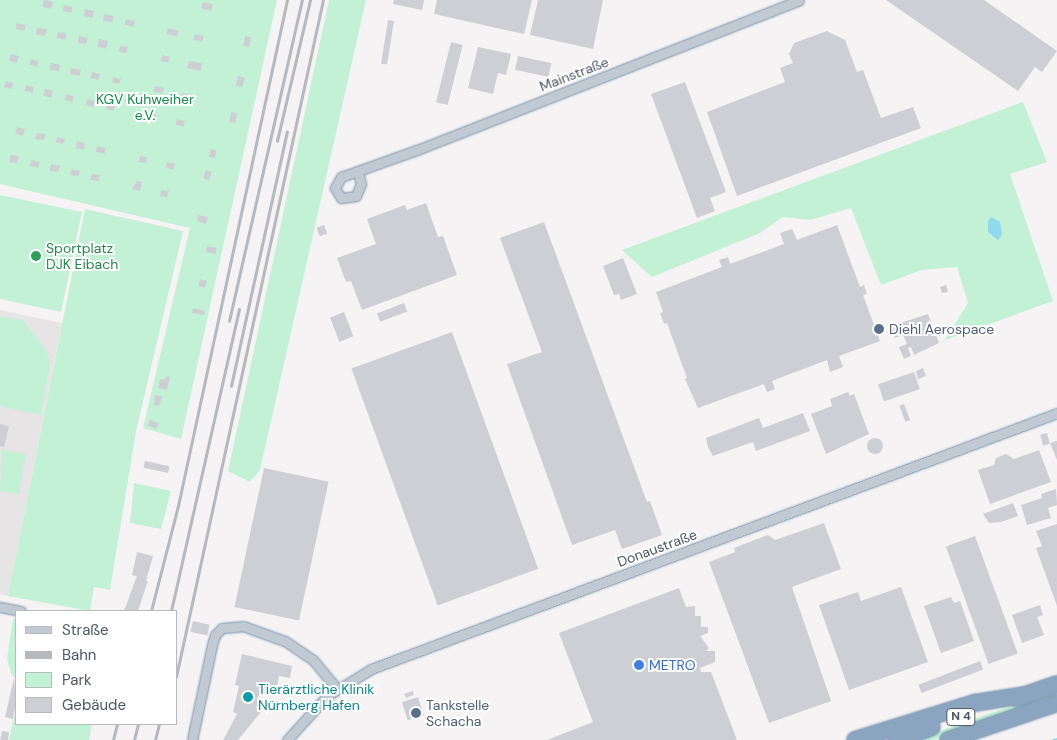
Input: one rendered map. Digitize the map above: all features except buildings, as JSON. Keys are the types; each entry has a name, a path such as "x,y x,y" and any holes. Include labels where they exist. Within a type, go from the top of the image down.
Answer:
{"highway":[{"name":"N 4","path":"897,740 1057,684"},
{"path":"855,740 974,703 1025,695"},
{"name":"N 4","path":"948,740 1057,703"},
{"path":"975,740 1025,714"}],"street":[{"name":"Mainstraße","path":"358,172 799,0"},
{"name":"Donaustraße","path":"287,740 306,716 337,689 371,669 1057,413"},
{"path":"0,607 16,610"},
{"path":"192,740 212,645 215,635 222,628 243,626 285,641 313,660 337,689"}],"shaded area":[{"path":"0,310 62,323 8,596 0,594"}],"green space":[{"name":"KGV Kuhweiher e.V.","path":"0,0 277,0 181,439 143,428 190,228 0,184"},
{"path":"329,0 366,0 260,470 250,482 228,471"},
{"path":"1023,102 1047,162 1010,174 1053,301 945,340 968,303 957,267 922,270 881,285 851,208 810,220 783,217 760,233 652,277 622,250"},
{"name":"Sportplatz DJK Eibach","path":"0,195 82,212 61,312 0,299"},
{"path":"85,209 183,231 136,431 110,590 94,587 90,610 8,596"},
{"path":"0,316 23,320 46,350 50,364 41,415 0,406"},
{"path":"2,450 26,454 19,494 0,491"},
{"path":"134,483 171,491 161,529 130,523"},
{"path":"13,619 15,619 15,677 12,676 7,659"},
{"path":"1057,690 1057,697 933,740 914,740"},
{"path":"15,713 15,725 92,725 89,740 9,740"}],"water":[{"path":"991,217 1000,222 1002,235 998,240 988,232 988,221"}],"waterway":[{"path":"1053,740 1057,739"}],"railway":[{"path":"151,610 178,506 287,0"},
{"path":"229,321 302,0"},
{"path":"277,141 310,0"},
{"path":"178,668 323,0"},
{"path":"231,386 287,132"},
{"path":"171,610 239,310"},
{"path":"113,740 117,725"},
{"path":"134,740 138,725"},
{"path":"155,740 159,725"}],"place":[{"name":"Sportplatz DJK Eibach","path":"36,256"},
{"name":"Diehl Aerospace","path":"879,329"},
{"name":"METRO","path":"639,665"},
{"name":"Tierärztliche Klinik Nürnberg Hafen","path":"248,697"},
{"name":"Tankstelle Schacha","path":"416,713"}]}
